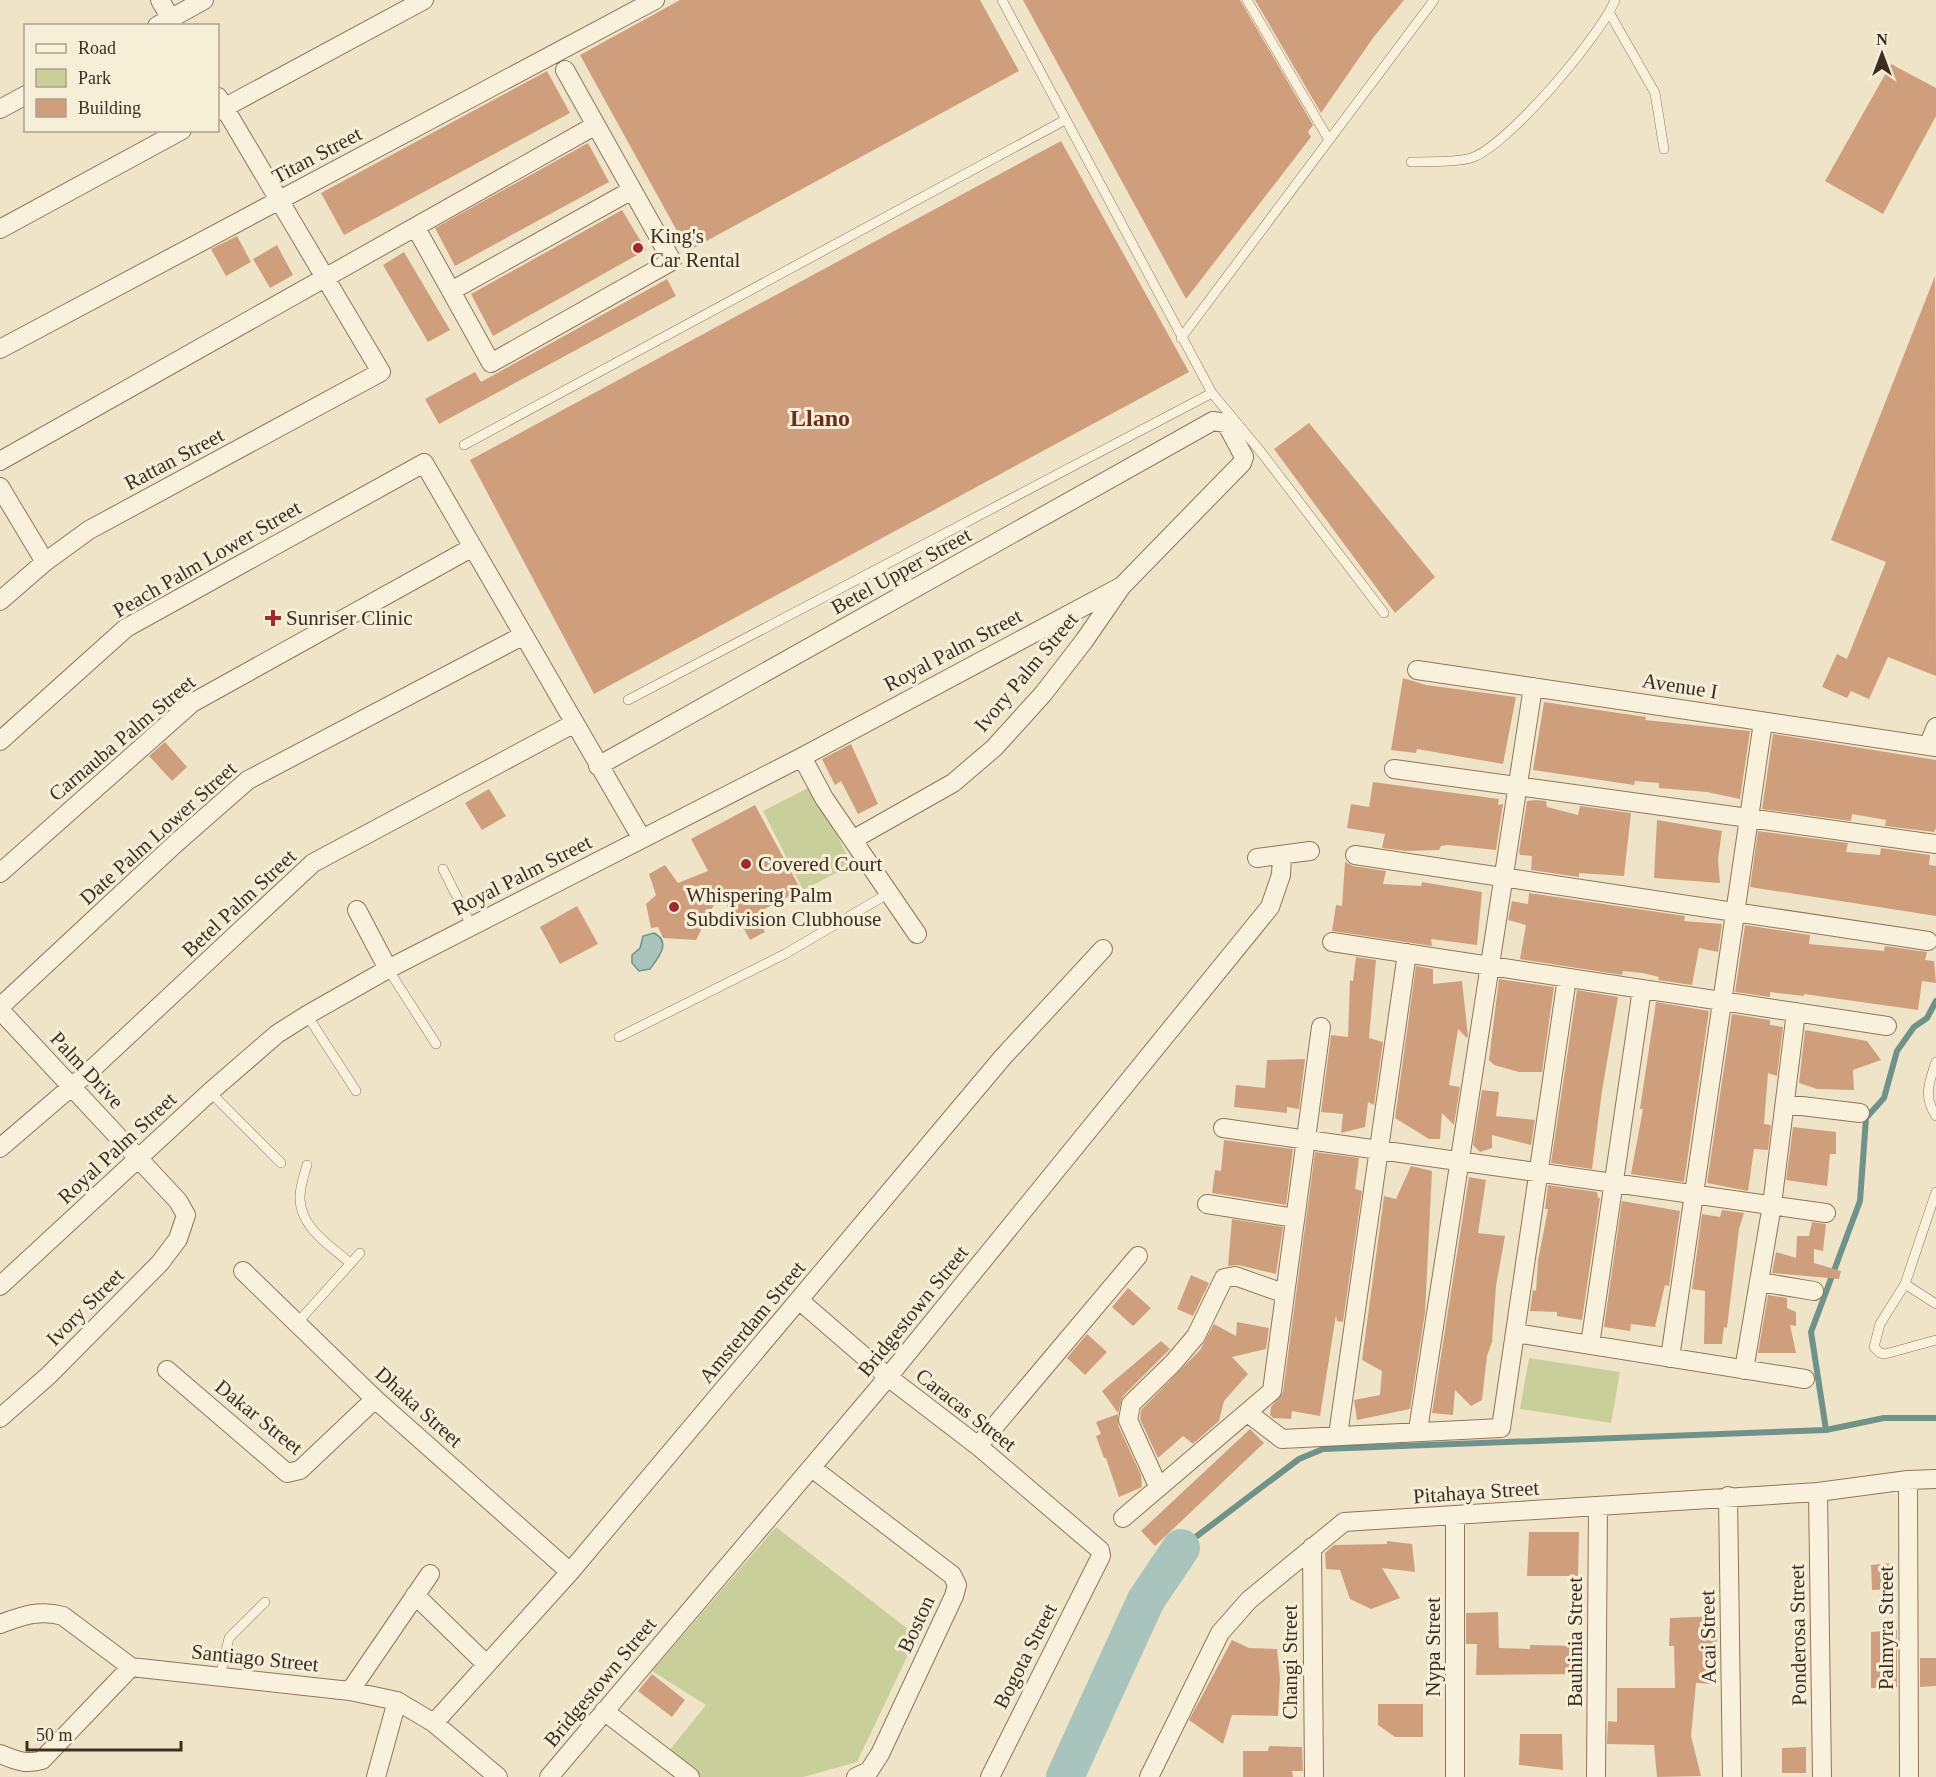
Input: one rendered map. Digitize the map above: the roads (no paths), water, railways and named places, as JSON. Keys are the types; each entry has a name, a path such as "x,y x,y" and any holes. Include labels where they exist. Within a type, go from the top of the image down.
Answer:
{"street":[{"path":"160,0 168,23 204,0"},
{"path":"326,279 220,105 423,0"},
{"name":"Titan Street","path":"0,349 655,0"},
{"path":"416,228 491,363 672,261 565,70"},
{"path":"0,109 24,96"},
{"path":"0,461 596,125"},
{"path":"0,229 178,132"},
{"path":"451,291 633,190"},
{"name":"Rattan Street","path":"0,601 45,562 89,530 381,372 326,279"},
{"name":"Betel Upper Street","path":"598,766 1213,421 1226,423"},
{"name":"Ivory Palm Street","path":"854,839 953,783 994,748 1050,685 1084,641 1122,585 1242,463 1244,457 1226,423"},
{"name":"Peach Palm Lower Street","path":"0,741 126,628 424,463 473,547"},
{"path":"0,487 45,562"},
{"path":"473,547 642,839"},
{"name":"Carnauba Palm Street","path":"0,873 192,703 473,547"},
{"name":"Royal Palm Street","path":"0,1286 210,1092 277,1034 307,1015 388,969 802,757 1122,585"},
{"name":"Date Palm Lower Street","path":"0,1008 175,844 248,780 524,635"},
{"name":"Avenue I","path":"1417,670 1932,746"},
{"path":"1418,1430 1533,687"},
{"path":"1670,1358 1763,722"},
{"name":"Betel Palm Street","path":"0,1148 72,1086 313,863 574,723"},
{"path":"1932,746 1936,727"},
{"path":"802,757 824,798 917,934"},
{"path":"1394,769 1936,844"},
{"path":"1257,858 1310,851"},
{"name":"Bridgestown Street","path":"549,1777 888,1377 1270,907 1281,874 1282,855"},
{"path":"1354,855 1928,941"},
{"path":"357,910 388,969"},
{"path":"1332,942 1887,1026"},
{"name":"Amsterdam Street","path":"434,1723 570,1572 1003,1057 1103,949"},
{"path":"1338,1435 1407,953"},
{"path":"1248,1413 1282,1439 1418,1430 1501,1428 1567,978"},
{"path":"1590,1345 1642,989"},
{"name":"Palm Drive","path":"0,1008 178,1201 186,1215"},
{"path":"1744,1370 1772,1205 1796,1012"},
{"path":"1122,1518 1272,1391 1283,1293 1321,1027"},
{"path":"1785,1104 1860,1113"},
{"path":"1223,1128 1826,1212"},
{"path":"1207,1204 1295,1218"},
{"name":"Ivory Street","path":"0,1418 48,1376 160,1263 178,1239 186,1215"},
{"path":"978,1446 1138,1256"},
{"name":"Dhaka Street","path":"243,1271 375,1399 570,1572"},
{"path":"1158,1486 1128,1420 1131,1404 1173,1363 1196,1336 1224,1278 1235,1276 1283,1293"},
{"path":"1760,1282 1814,1291"},
{"name":"Caracas Street","path":"800,1301 888,1377 978,1446 1096,1546 1101,1556"},
{"path":"1515,1333 1805,1379"},
{"name":"Dakar Street","path":"167,1370 287,1473 292,1474 300,1470 375,1399"},
{"name":"Boston","path":"812,1468 952,1575 957,1585 954,1596 880,1754 869,1771 856,1777"},
{"name":"Pitahaya Street","path":"1154,1772 1220,1633 1249,1600 1344,1522 1455,1517 1728,1496 1818,1492 1908,1480 1936,1479"},
{"name":"Palmyra Street","path":"1908,1480 1910,1777"},
{"name":"Ponderosa Street","path":"1818,1492 1822,1777"},
{"name":"Acai Street","path":"1728,1496 1732,1777"},
{"name":"Bauhinia Street","path":"1596,1777 1598,1506"},
{"name":"Nypa Street","path":"1455,1517 1455,1777"},
{"name":"Changi Street","path":"1312,1547 1314,1777"},
{"name":"Bogota Street","path":"990,1777 1101,1556"},
{"path":"350,1691 430,1574"},
{"path":"415,1595 486,1664"},
{"path":"0,1624 34,1612 63,1616 131,1667 42,1760 32,1763 19,1762 0,1754"},
{"name":"Santiago Street","path":"131,1667 350,1691 398,1701 434,1723 498,1777"},
{"path":"376,1777 398,1701"},
{"path":"604,1711 690,1777"}],"lane":[{"path":"1002,0 1212,393 1261,452 1383,613"},
{"path":"1247,0 1329,140"},
{"path":"1181,338 1434,0"},
{"path":"1412,162 1471,158 1491,145 1561,77 1610,14 1615,0"},
{"path":"1610,14 1655,93 1664,149"},
{"path":"464,445 1065,120"},
{"path":"628,700 1212,393"},
{"path":"443,869 472,927"},
{"path":"619,1037 785,954 890,893"},
{"path":"388,969 436,1044"},
{"path":"307,1015 356,1091"},
{"path":"1936,1062 1927,1087 1929,1106 1936,1116"},
{"path":"210,1092 281,1163"},
{"path":"307,1165 300,1198 309,1227 350,1263"},
{"path":"1936,1192 1905,1284 1880,1324 1874,1347 1885,1354 1936,1340"},
{"path":"298,1322 360,1253"},
{"path":"1905,1284 1936,1304"},
{"path":"220,1677 229,1638 265,1602"}],"water":[{"path":"654,933 662,941 662,950 650,969 639,971 632,963 632,955 640,948 643,936"}],"waterway":[{"path":"1826,1430 1811,1332 1860,1201 1866,1118 1884,1098 1897,1051 1914,1027 1927,1018 1936,1001"},
{"path":"1181,1548 1299,1459 1323,1449 1826,1430 1884,1418 1936,1418"},
{"path":"1065,1777 1146,1600 1181,1548"}],"place":[{"name":"King's Car Rental","path":"638,248"},
{"name":"Sunriser Clinic","path":"273,618"},
{"name":"Covered Court","path":"746,864"},
{"name":"Whispering Palm Subdivision Clubhouse","path":"674,907"}],"district":[{"name":"Llano","path":"820,418"}]}
